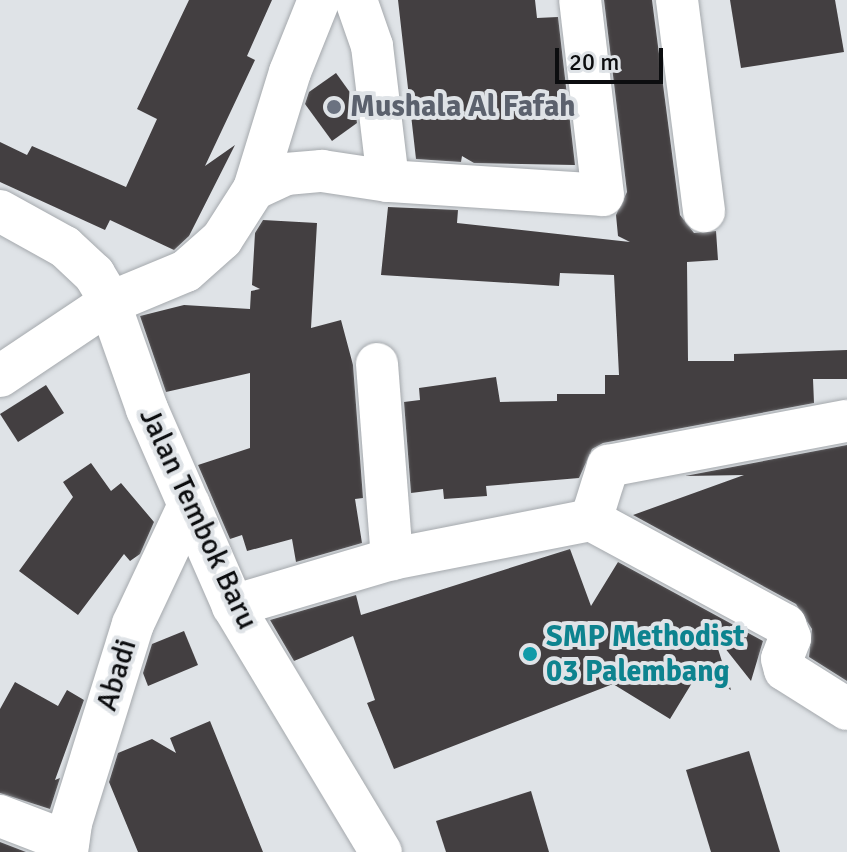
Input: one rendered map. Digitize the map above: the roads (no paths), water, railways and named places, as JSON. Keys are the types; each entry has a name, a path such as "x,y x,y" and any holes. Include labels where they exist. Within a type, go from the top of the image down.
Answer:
{"street":[{"path":"0,376 109,303 186,271 222,239 254,189 290,72 319,0"},
{"path":"356,0 372,46 388,181"},
{"path":"254,189 286,174 322,171 388,181 603,195 580,0"},
{"path":"677,0 704,211"},
{"name":"Jalan Tembok Baru","path":"0,211 65,247 94,274 109,303 189,505 233,606 381,852"},
{"path":"377,364 392,559"},
{"path":"591,520 608,466 847,421"},
{"name":"Abadi","path":"68,847 133,624 189,505"},
{"path":"233,606 392,559 591,520 785,625 790,638 782,659 785,670 847,709"},
{"path":"0,816 68,847"}],"place":[{"name":"Mushala Al Fafah","path":"334,107"},
{"name":"SMP Methodist 03 Palembang","path":"530,654"}]}
